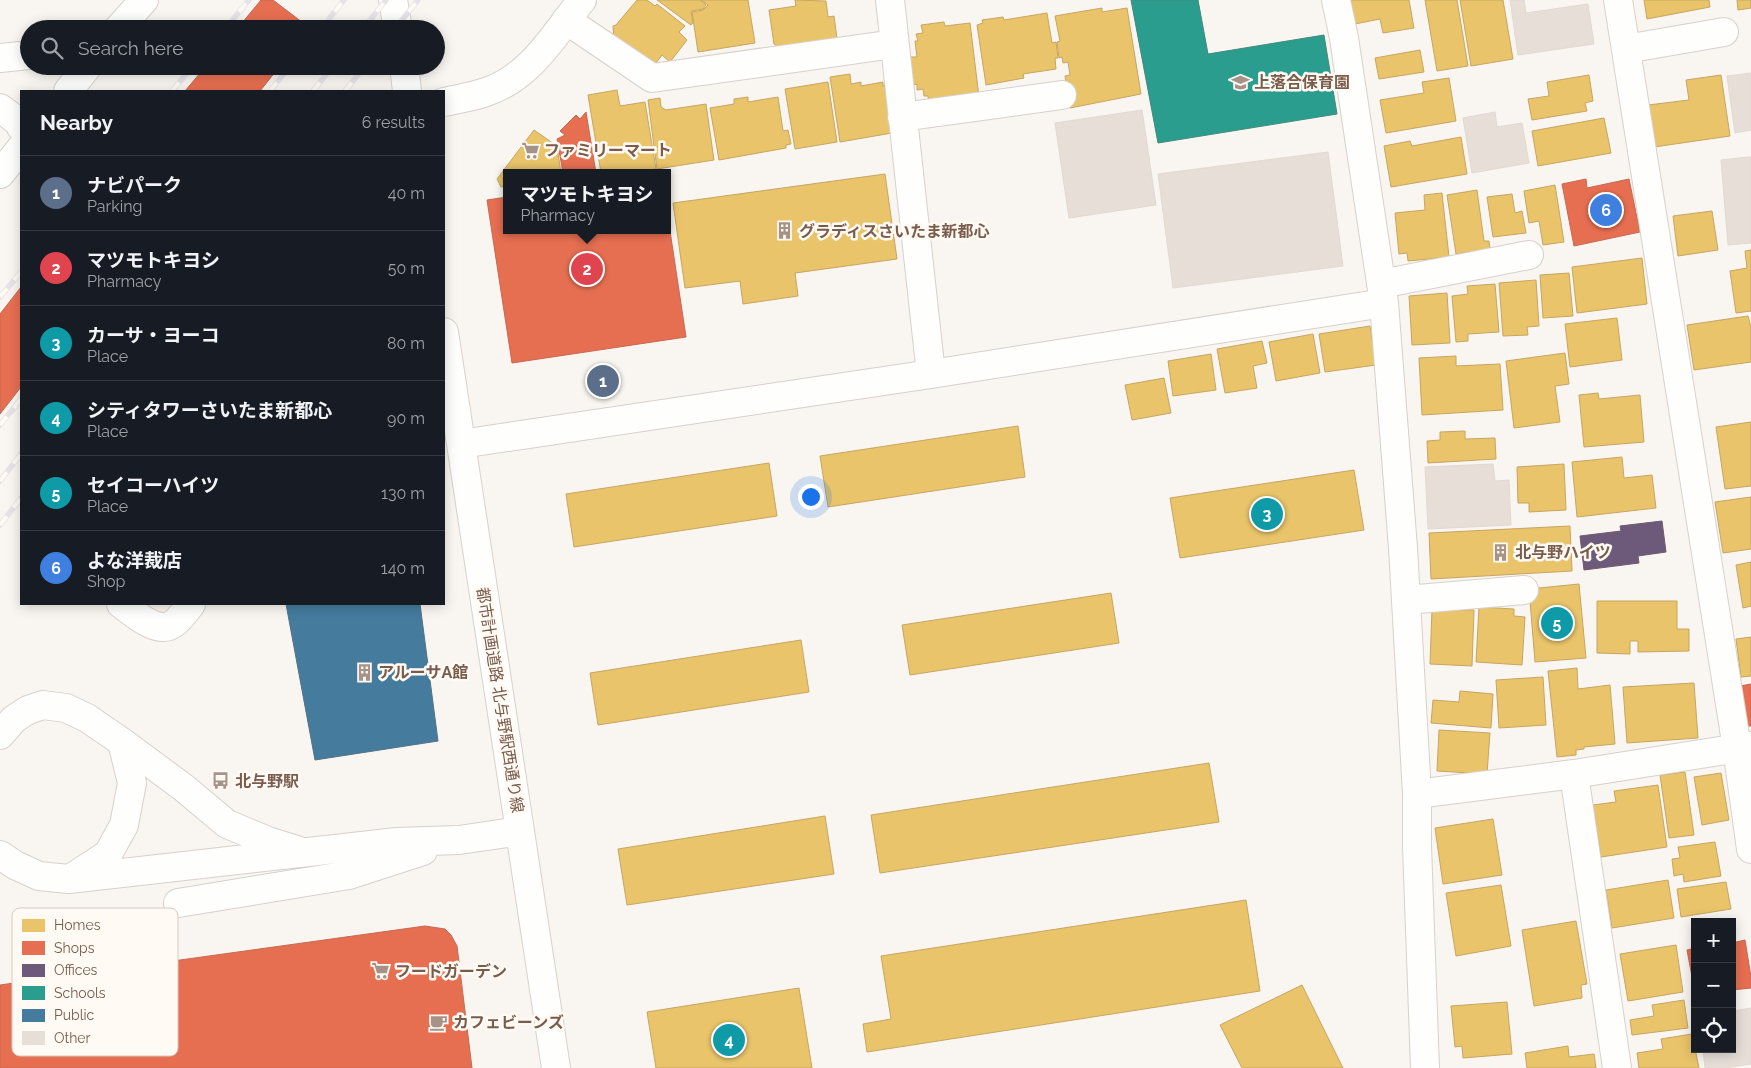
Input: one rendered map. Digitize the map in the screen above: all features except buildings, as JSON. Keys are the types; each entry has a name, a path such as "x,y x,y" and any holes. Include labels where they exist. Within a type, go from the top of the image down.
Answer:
{"street":[{"path":"126,20 144,0"},
{"path":"394,0 397,20"},
{"path":"890,0 931,374"},
{"path":"1336,0 1344,38 1383,294 1406,600 1417,794 1425,1068"},
{"path":"1618,0 1744,747 1751,849"},
{"path":"445,102 484,93 504,85 520,75 540,55 574,10 652,78 894,44"},
{"path":"1626,49 1724,32"},
{"path":"0,58 20,56"},
{"path":"69,90 81,75"},
{"path":"405,75 407,90"},
{"path":"902,117 1062,95"},
{"path":"0,108 20,123"},
{"path":"0,174 20,149"},
{"path":"461,444 931,374 1383,294 1529,255"},
{"name":"都市計画道路 北与野駅西通り線","path":"445,339 556,1068"},
{"path":"1406,600 1524,590"},
{"path":"129,606 153,626 161,627 172,625 190,605"},
{"path":"0,735 14,719 28,710 43,705 66,708 87,718 122,742 184,788 227,824 268,841 305,853"},
{"path":"69,879 108,854 124,825 132,783 122,742"},
{"path":"1417,794 1574,774 1744,747"},
{"path":"1574,774 1617,1068"},
{"path":"0,855 15,866 39,876 69,879 397,842 459,840 520,831"},
{"path":"178,903 349,875 459,840"}],"railway":[{"path":"232,20 249,0"},
{"path":"328,20 344,0"},
{"path":"370,20 386,0"},
{"path":"402,20 418,0"},
{"path":"173,90 185,75"},
{"path":"271,90 283,75"},
{"path":"314,90 326,75"},
{"path":"346,90 358,75"},
{"path":"0,297 20,273"},
{"path":"0,425 20,400"},
{"path":"0,481 20,455"},
{"path":"0,525 20,499"}],"place":[{"name":"上落合保育園","path":"1240,82"},
{"name":"ファミリーマート","path":"530,150"},
{"name":"よな洋裁店","path":"1606,210"},
{"name":"グラディスさいたま新都心","path":"785,231"},
{"name":"マツモトキヨシ","path":"587,269"},
{"name":"ナビパーク","path":"603,381"},
{"name":"カーサ・ヨーコ","path":"1267,514"},
{"name":"北与野ハイツ","path":"1501,552"},
{"name":"セイコーハイツ","path":"1557,623"},
{"name":"アルーサA館","path":"364,672"},
{"name":"北与野駅","path":"221,781"},
{"name":"フードガーデン","path":"381,971"},
{"name":"カフェビーンズ","path":"439,1022"},
{"name":"シティタワーさいたま新都心","path":"729,1040"}]}
